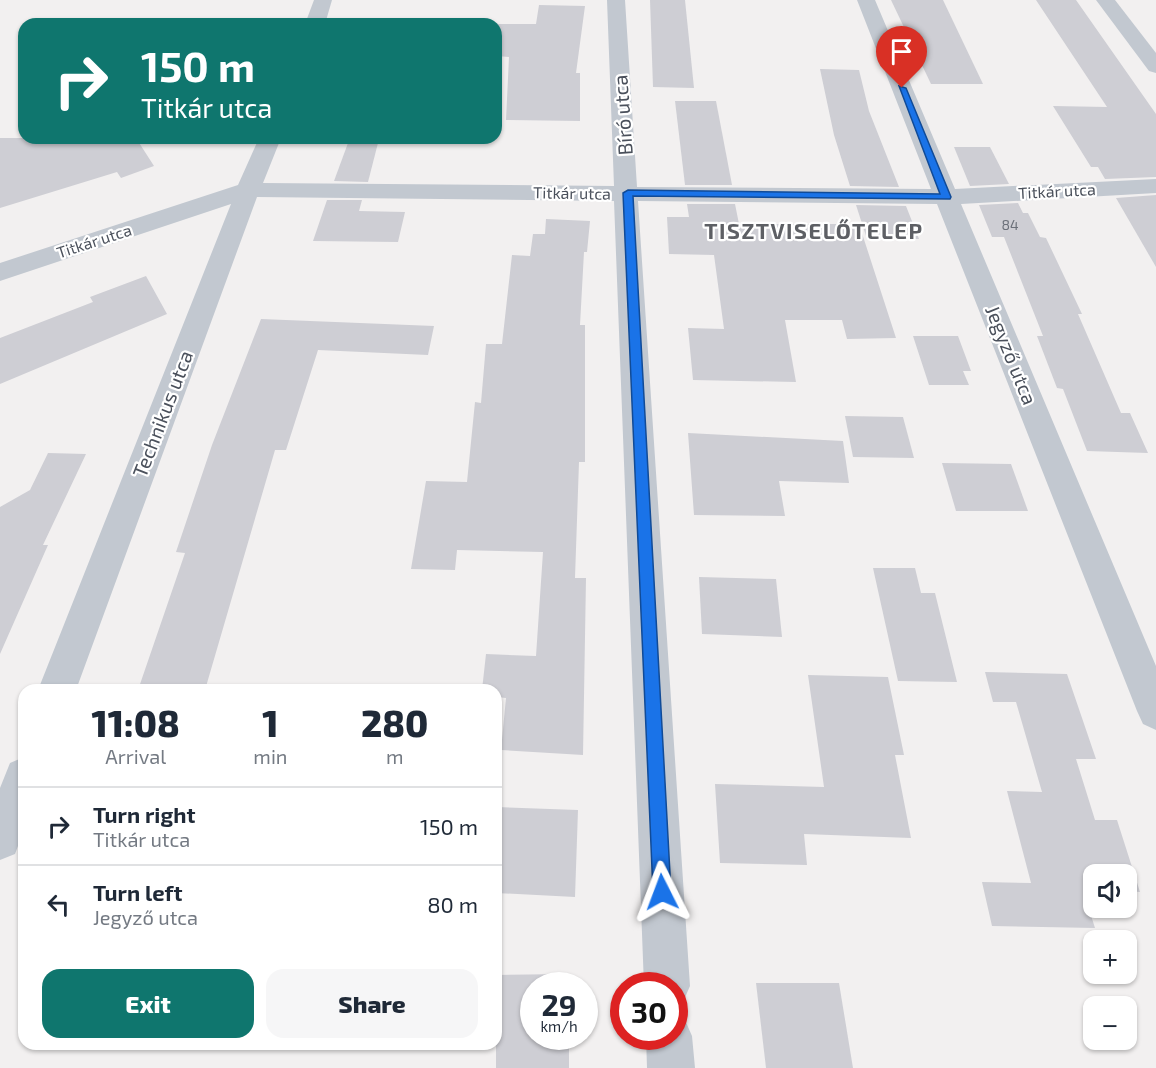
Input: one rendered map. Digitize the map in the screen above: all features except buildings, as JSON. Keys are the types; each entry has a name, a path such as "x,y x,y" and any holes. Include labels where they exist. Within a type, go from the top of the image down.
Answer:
{"street":[{"path":"317,18 323,0"},
{"name":"Bíró utca","path":"616,0 628,193 666,972"},
{"name":"Jegyző utca","path":"866,0 1156,711"},
{"path":"1105,0 1156,67"},
{"path":"1135,41 1156,41"},
{"name":"Technikus utca","path":"59,684 267,144"},
{"name":"Titkár utca","path":"0,272 248,190 946,197 1156,186"},
{"path":"0,839 18,792"},
{"path":"670,1050 671,1068"}],"district":[{"name":"TISZTVISELŐTELEP","path":"814,231"}],"route":[{"path":"662,892 628,193 946,197 902,88"}]}
